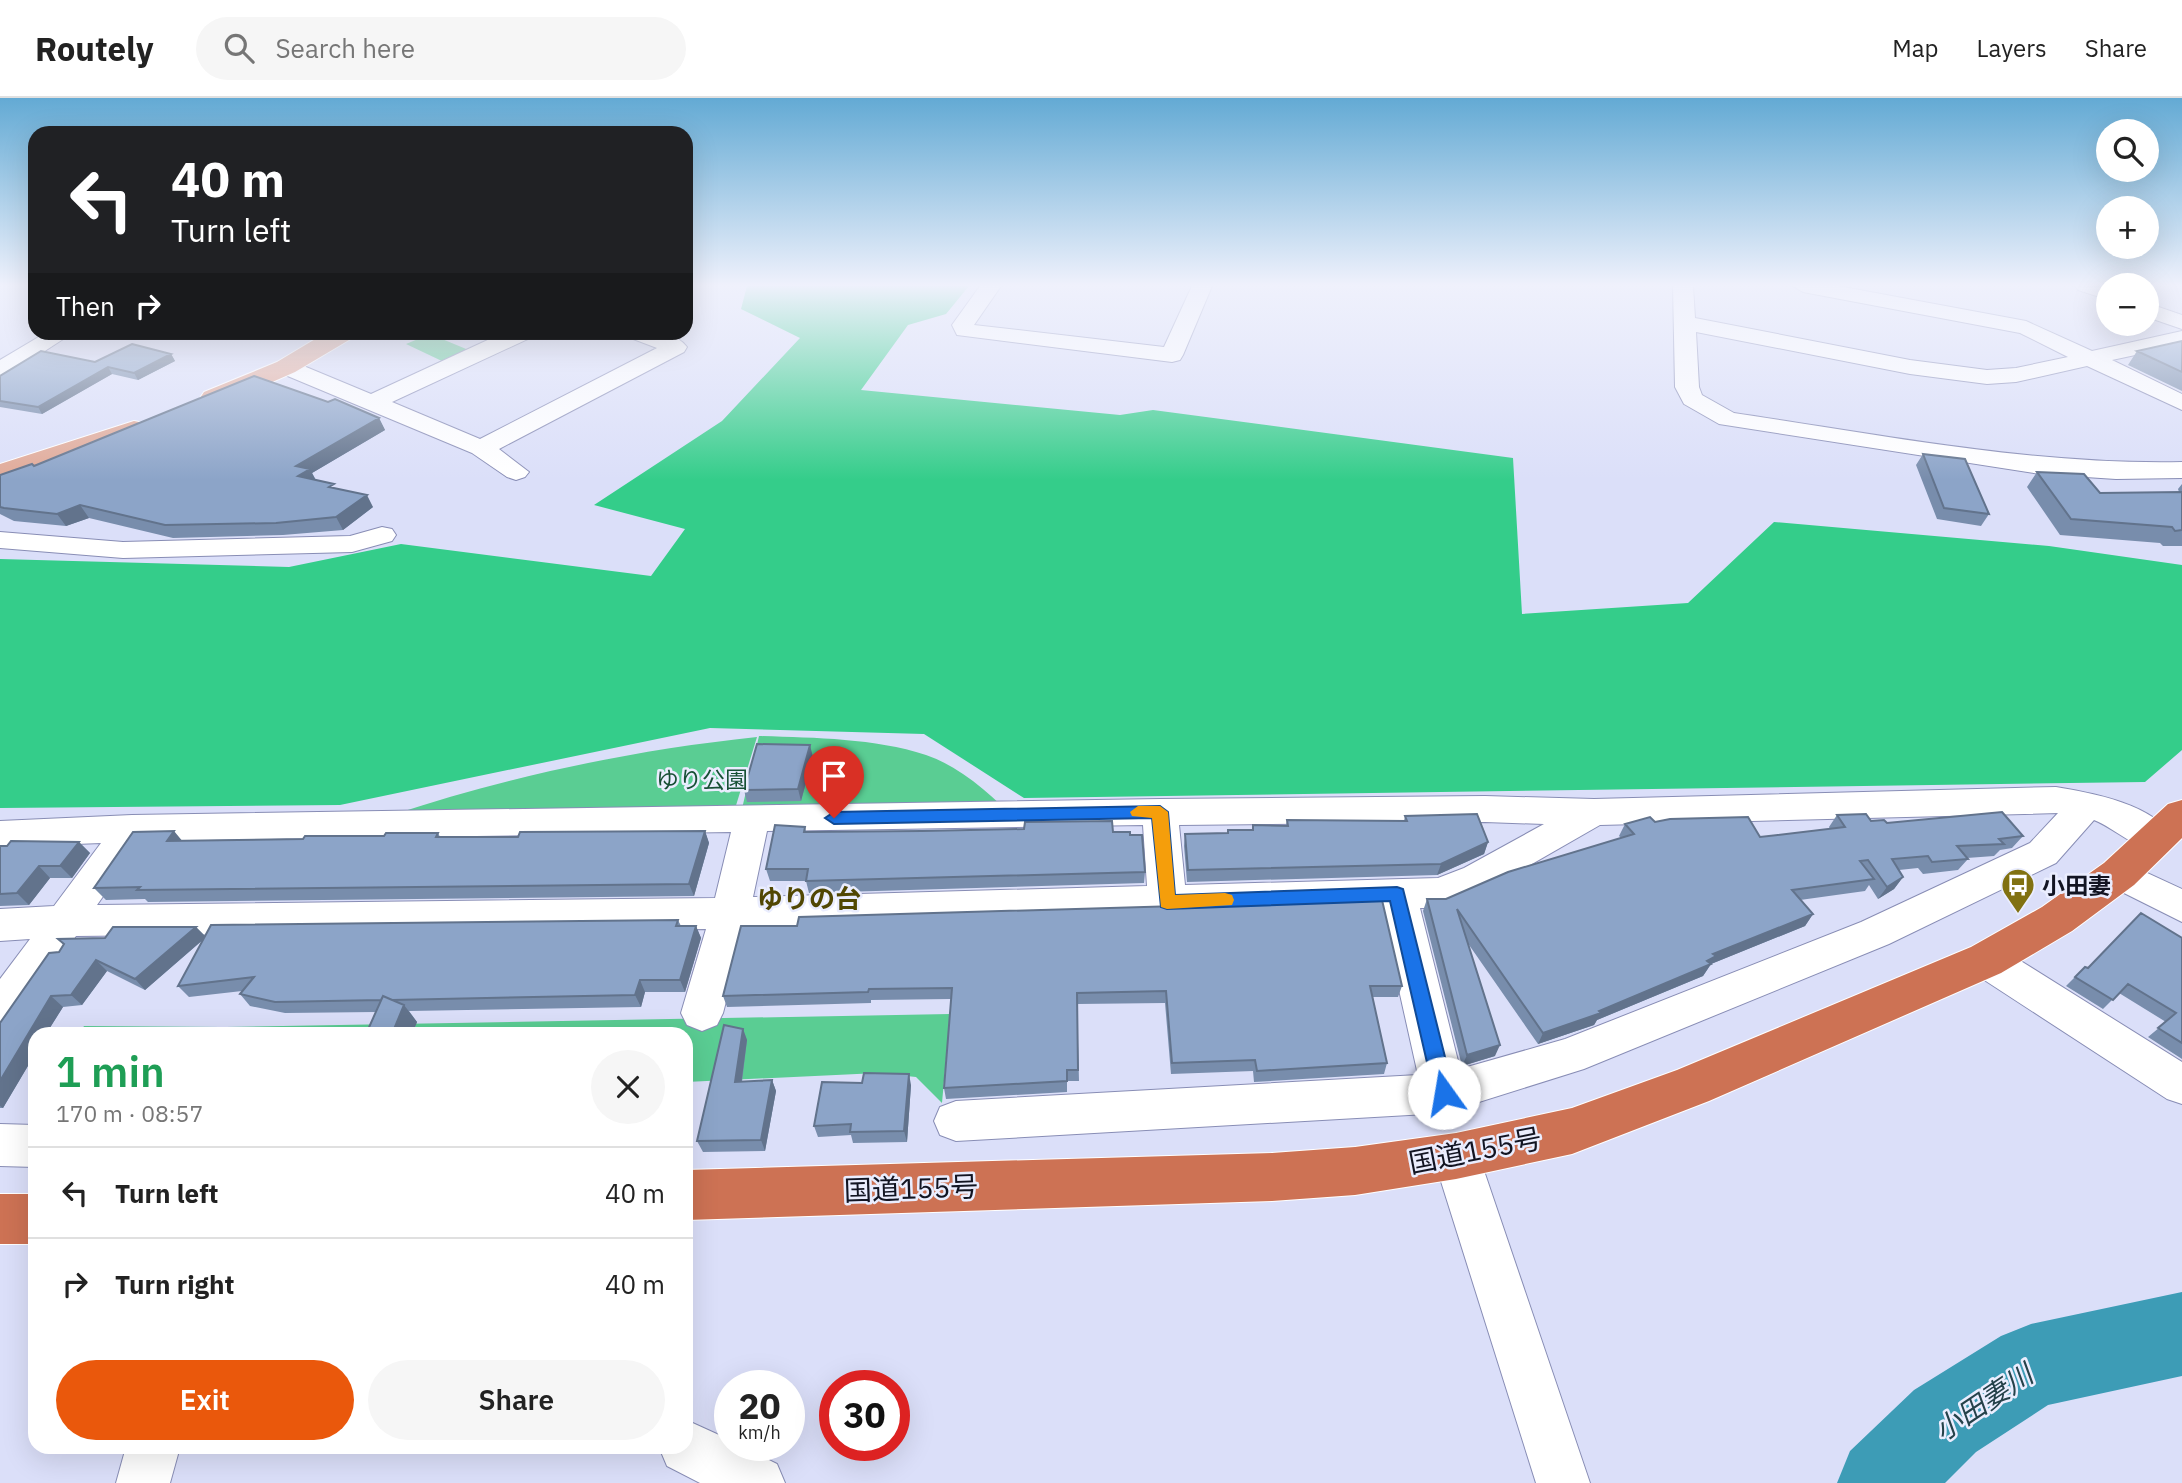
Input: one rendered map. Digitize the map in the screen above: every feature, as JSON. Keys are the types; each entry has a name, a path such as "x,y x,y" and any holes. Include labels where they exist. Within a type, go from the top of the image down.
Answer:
{"highway":[{"name":"国道155号","path":"693,1195 1272,1177 1355,1171 1456,1156 1572,1131 1692,1086 1986,960 2057,919 2119,874 2169,827"},
{"path":"0,1219 28,1219"}],"main road":[{"path":"190,408 286,367 314,351"},
{"path":"0,473 152,424"}],"street":[{"path":"1,369 32,351"},
{"path":"373,402 483,351"},
{"path":"481,448 667,351"},
{"path":"1136,351 1172,355 1174,351"},
{"path":"1686,351 1687,387 1692,399 1711,412 1728,419 2040,466 2116,471 2182,470"},
{"path":"1830,351 1952,374 2016,375 2126,351"},
{"path":"2078,351 2182,403"},
{"path":"286,367 481,448 516,472"},
{"path":"0,540 123,550 352,544 382,535"},
{"path":"0,834 132,828 1160,812 1485,809 1594,812 2056,800 2088,804 2130,819 2169,827"},
{"path":"956,1121 1444,1093 1569,1056 1874,933 2043,853 2088,804"},
{"path":"1160,812 1167,902"},
{"path":"0,925 68,921 730,913 1441,893 1477,878 1594,812"},
{"path":"702,1013 752,820"},
{"path":"0,1011 68,921 132,828"},
{"path":"2119,874 2182,907"},
{"path":"1397,894 1444,1093"},
{"path":"1986,960 2182,1085"},
{"path":"0,1144 28,1146"},
{"path":"1456,1156 1563,1483"},
{"path":"693,1450 758,1483"},
{"path":"143,1483 151,1454"}],"green space":[{"path":"420,351 471,351 444,362"},
{"path":"788,351 889,351 861,390 1120,415 1153,410 1513,458 1522,614 1688,603 1774,522 2049,546 2182,565 2182,750 2145,782 1024,798 924,734 710,728 340,805 0,808 0,559 289,567 401,544 651,576 685,529 594,505 722,421"},
{"path":"759,736 864,742 926,755 965,775 1021,825 741,813"},
{"name":"ゆり公園","path":"757,737 734,812 392,815 481,788 572,766 664,749"},
{"path":"950,1014 942,1103 916,1077 878,1073 693,1082 693,1027 226,1027"},
{"path":"84,1026 221,1027 83,1027"}],"building":[{"path":"41,351 95,362 118,351 158,351 171,354 134,373 108,367 38,407 0,401 0,376"},
{"path":"2137,351 2182,351 2182,372"},
{"path":"254,376 328,402 335,399 379,418 296,466 310,469 298,476 334,484 329,487 367,495 336,517 276,523 165,525 80,505 57,514 0,507 0,475 32,464 34,466"},
{"path":"1923,454 1965,459 1989,514 1944,508"},
{"path":"2037,472 2084,474 2100,493 2182,492 2182,530 2071,519"},
{"path":"757,744 810,745 798,789 744,790"},
{"path":"2002,812 2023,836 1999,839 2004,844 1957,846 1968,859 1932,862 1928,856 1892,859 1903,877 1887,887 1868,860 1860,861 1874,879 1792,890 1813,914 1713,954 1716,956 1707,961 1711,964 1599,1011 1601,1013 1543,1033 1457,909 1500,1045 1467,1055 1427,899 1446,899 1508,872 1634,834 1625,824 1650,817 1655,822 1670,819 1748,817 1760,837 1845,827 1837,815 1866,814 1871,821 1884,820 1887,823"},
{"path":"1477,814 1488,842 1441,864 1188,870 1185,834 1253,830 1253,825 1288,826 1287,820 1407,821 1405,816"},
{"path":"1112,821 1113,832 1142,835 1145,872 806,881 808,869 766,869 775,825 805,827 804,832 922,831 1024,829 1025,822"},
{"path":"174,831 167,841 303,839 305,836 384,836 386,833 438,833 436,837 518,837 520,832 705,831 689,884 137,890 140,887 94,888 133,832"},
{"path":"11,841 79,842 60,866 39,866 17,893 0,894 0,846 7,846"},
{"path":"1382,900 1402,986 1370,986 1387,1063 1257,1071 1255,1060 1172,1063 1166,991 1077,993 1078,1070 1067,1070 1067,1081 944,1088 952,988 723,996 741,926 797,926 799,917"},
{"path":"2141,913 2182,938 2182,1043 2158,1028 2176,1013 2128,984 2113,1000 2075,977 2085,967 2088,968"},
{"path":"678,920 676,926 696,926 680,980 640,980 635,995 392,1000 383,996 381,1000 275,1002 240,994 254,977 178,986 211,925"},
{"path":"113,927 196,927 135,979 96,960 71,995 51,996 32,1027 28,1027 28,1034 0,1081 0,1023 49,953 59,952 64,944 58,939 105,938"},
{"path":"383,996 404,1005 395,1027 369,1027"},
{"path":"724,1025 743,1029 735,1082 772,1080 761,1140 697,1141"},
{"path":"864,1073 909,1074 904,1131 850,1132 851,1124 814,1126 822,1082 862,1083"}],"waterway":[{"name":"小田妻川","path":"1882,1483 1945,1421 2031,1366 2182,1334"}],"slow traffic":[{"path":"1138,812 1160,812 1167,902 1225,900"}],"place":[{"name":"小田妻","path":"2018,915"}],"district":[{"name":"ゆりの台","path":"809,898"}],"route":[{"path":"834,818 1160,812 1167,902 1397,894 1444,1093"}]}
